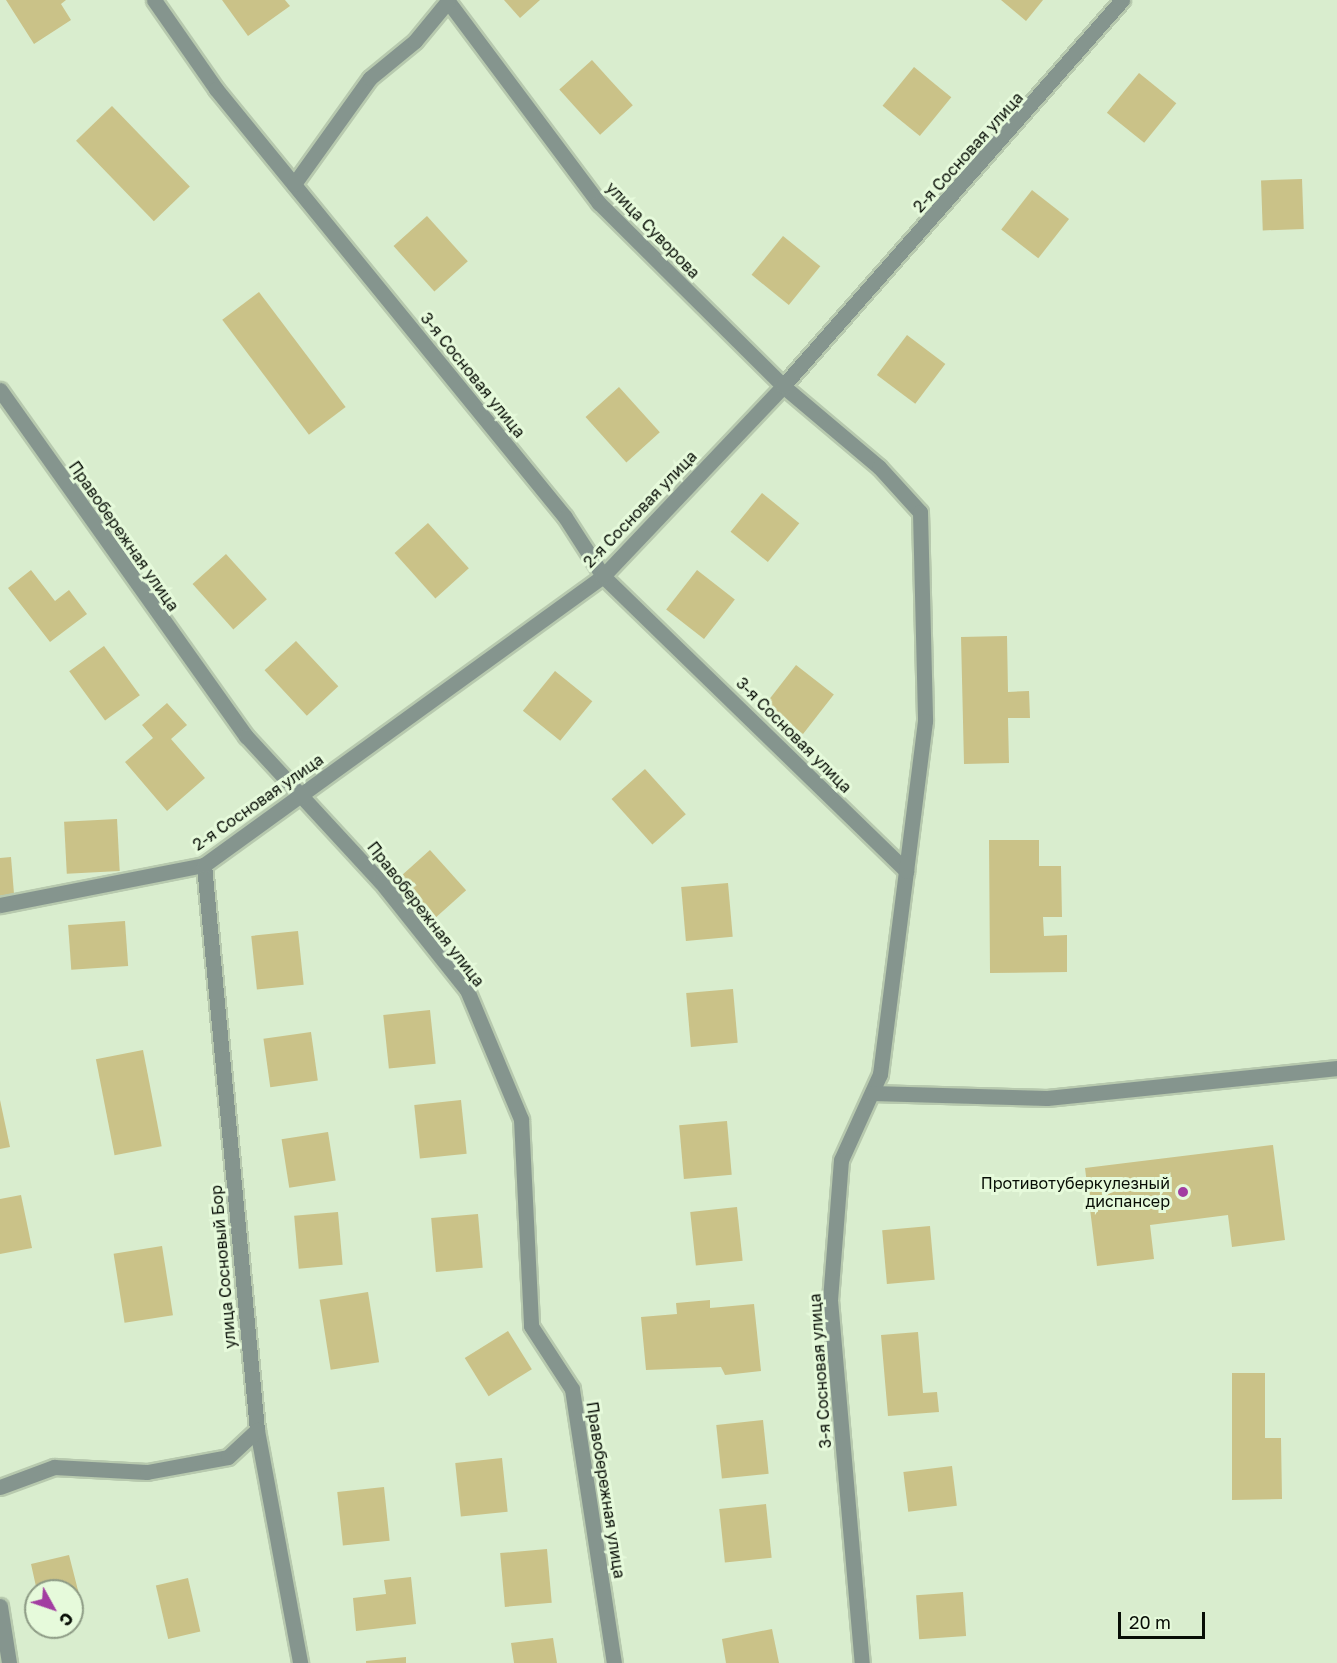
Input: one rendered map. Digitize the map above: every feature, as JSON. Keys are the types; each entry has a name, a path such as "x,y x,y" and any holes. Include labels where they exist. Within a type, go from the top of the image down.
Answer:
{"street":[{"name":"3-я Сосновая улица","path":"154,0 216,89 565,517 603,576 906,871 880,1074 842,1160 830,1300 862,1663"},
{"path":"294,184 370,78 415,41 448,0"},
{"name":"улица Суворова","path":"448,0 599,203 783,386 879,467 920,513 925,721 906,871"},
{"name":"2-я Сосновая улица","path":"0,905 204,865 603,576 783,386 1122,0"},
{"name":"Правобережная улица","path":"0,390 246,736 380,880 467,990 521,1119 531,1326 572,1389 614,1663"},
{"name":"улица Сосновый Бор","path":"204,865 257,1430 300,1663"},
{"path":"872,1093 1047,1098 1337,1068"},
{"path":"0,1487 54,1467 147,1472 228,1457 257,1430"},
{"path":"0,1606 9,1663"}],"building":[{"path":"6,0 66,0 61,4 71,20 34,44"},
{"path":"222,0 285,0 290,6 248,36"},
{"path":"504,0 540,0 520,18"},
{"path":"1001,0 1043,0 1026,21"},
{"path":"592,60 633,105 600,135 559,89"},
{"path":"914,67 951,97 920,136 883,106"},
{"path":"1139,73 1176,103 1144,143 1107,113"},
{"path":"112,106 190,187 154,221 76,141"},
{"path":"1302,179 1304,229 1263,230 1261,180"},
{"path":"1032,190 1069,219 1038,258 1001,229"},
{"path":"427,216 468,261 434,291 394,246"},
{"path":"783,236 820,266 789,305 752,275"},
{"path":"259,292 346,407 309,435 222,320"},
{"path":"907,335 945,364 915,404 877,375"},
{"path":"619,387 660,432 626,462 586,417"},
{"path":"762,493 799,523 768,562 731,532"},
{"path":"428,523 469,568 435,598 395,553"},
{"path":"226,554 267,599 233,629 193,584"},
{"path":"31,570 55,601 69,590 87,614 50,642 8,588"},
{"path":"697,570 735,600 704,639 666,609"},
{"path":"1007,636 1008,692 1029,691 1030,718 1008,718 1009,763 964,764 961,637"},
{"path":"296,641 338,686 307,716 265,670"},
{"path":"104,646 140,695 105,721 69,671"},
{"path":"796,665 834,695 803,734 765,704"},
{"path":"555,671 592,701 560,741 523,711"},
{"path":"167,703 187,725 171,739 205,778 167,811 125,762 153,738 142,725"},
{"path":"645,769 686,814 652,844 612,799"},
{"path":"117,819 120,871 67,874 64,822"},
{"path":"989,840 1039,840 1039,866 1061,866 1062,917 1043,917 1044,936 1067,935 1067,972 990,973"},
{"path":"430,850 466,890 430,922 394,882"},
{"path":"11,857 14,894 0,896 0,858"},
{"path":"728,883 733,937 686,941 681,887"},
{"path":"125,921 128,966 71,970 68,925"},
{"path":"298,931 304,985 257,990 251,936"},
{"path":"733,989 738,1043 691,1047 686,993"},
{"path":"430,1010 436,1064 389,1069 383,1015"},
{"path":"311,1032 318,1081 270,1087 263,1039"},
{"path":"143,1050 162,1146 115,1155 96,1059"},
{"path":"0,1100 10,1147 0,1149"},
{"path":"461,1100 467,1154 420,1159 414,1105"},
{"path":"727,1121 732,1175 684,1179 679,1125"},
{"path":"328,1132 336,1180 289,1188 282,1139"},
{"name":"Противотуберкулезный диспансер","path":"1273,1145 1285,1240 1232,1247 1228,1215 1150,1225 1154,1259 1097,1266 1085,1168"},
{"path":"21,1195 32,1248 0,1254 0,1199"},
{"path":"737,1207 743,1261 696,1266 690,1212"},
{"path":"338,1212 343,1265 299,1269 294,1216"},
{"path":"478,1214 483,1268 436,1272 431,1218"},
{"path":"930,1226 935,1280 887,1284 882,1230"},
{"path":"162,1246 173,1315 125,1323 114,1254"},
{"path":"368,1292 379,1362 331,1370 320,1300"},
{"path":"710,1300 710,1308 754,1304 761,1371 725,1375 721,1367 646,1370 641,1317 677,1314 676,1303"},
{"path":"508,1331 532,1369 489,1396 465,1358"},
{"path":"918,1332 923,1393 937,1392 939,1412 888,1416 881,1335"},
{"path":"1232,1373 1265,1373 1265,1438 1281,1438 1282,1499 1232,1500"},
{"path":"763,1420 769,1474 722,1479 716,1425"},
{"path":"502,1458 508,1512 461,1517 455,1463"},
{"path":"952,1466 957,1506 908,1512 903,1472"},
{"path":"384,1487 390,1541 343,1546 337,1492"},
{"path":"766,1504 772,1558 725,1563 719,1509"},
{"path":"547,1549 552,1603 505,1607 500,1553"},
{"path":"69,1555 75,1579 34,1579 31,1564"},
{"path":"411,1577 416,1624 356,1631 353,1598 386,1594 384,1580"},
{"path":"188,1578 200,1632 168,1639 156,1585"},
{"path":"963,1592 966,1636 919,1639 916,1595"},
{"path":"772,1629 779,1663 726,1663 722,1639"},
{"path":"553,1638 557,1663 514,1663 511,1643"},
{"path":"406,1657 406,1663 366,1663 366,1661"}],"place":[{"name":"Противотуберкулезный диспансер","path":"1183,1192"}]}
